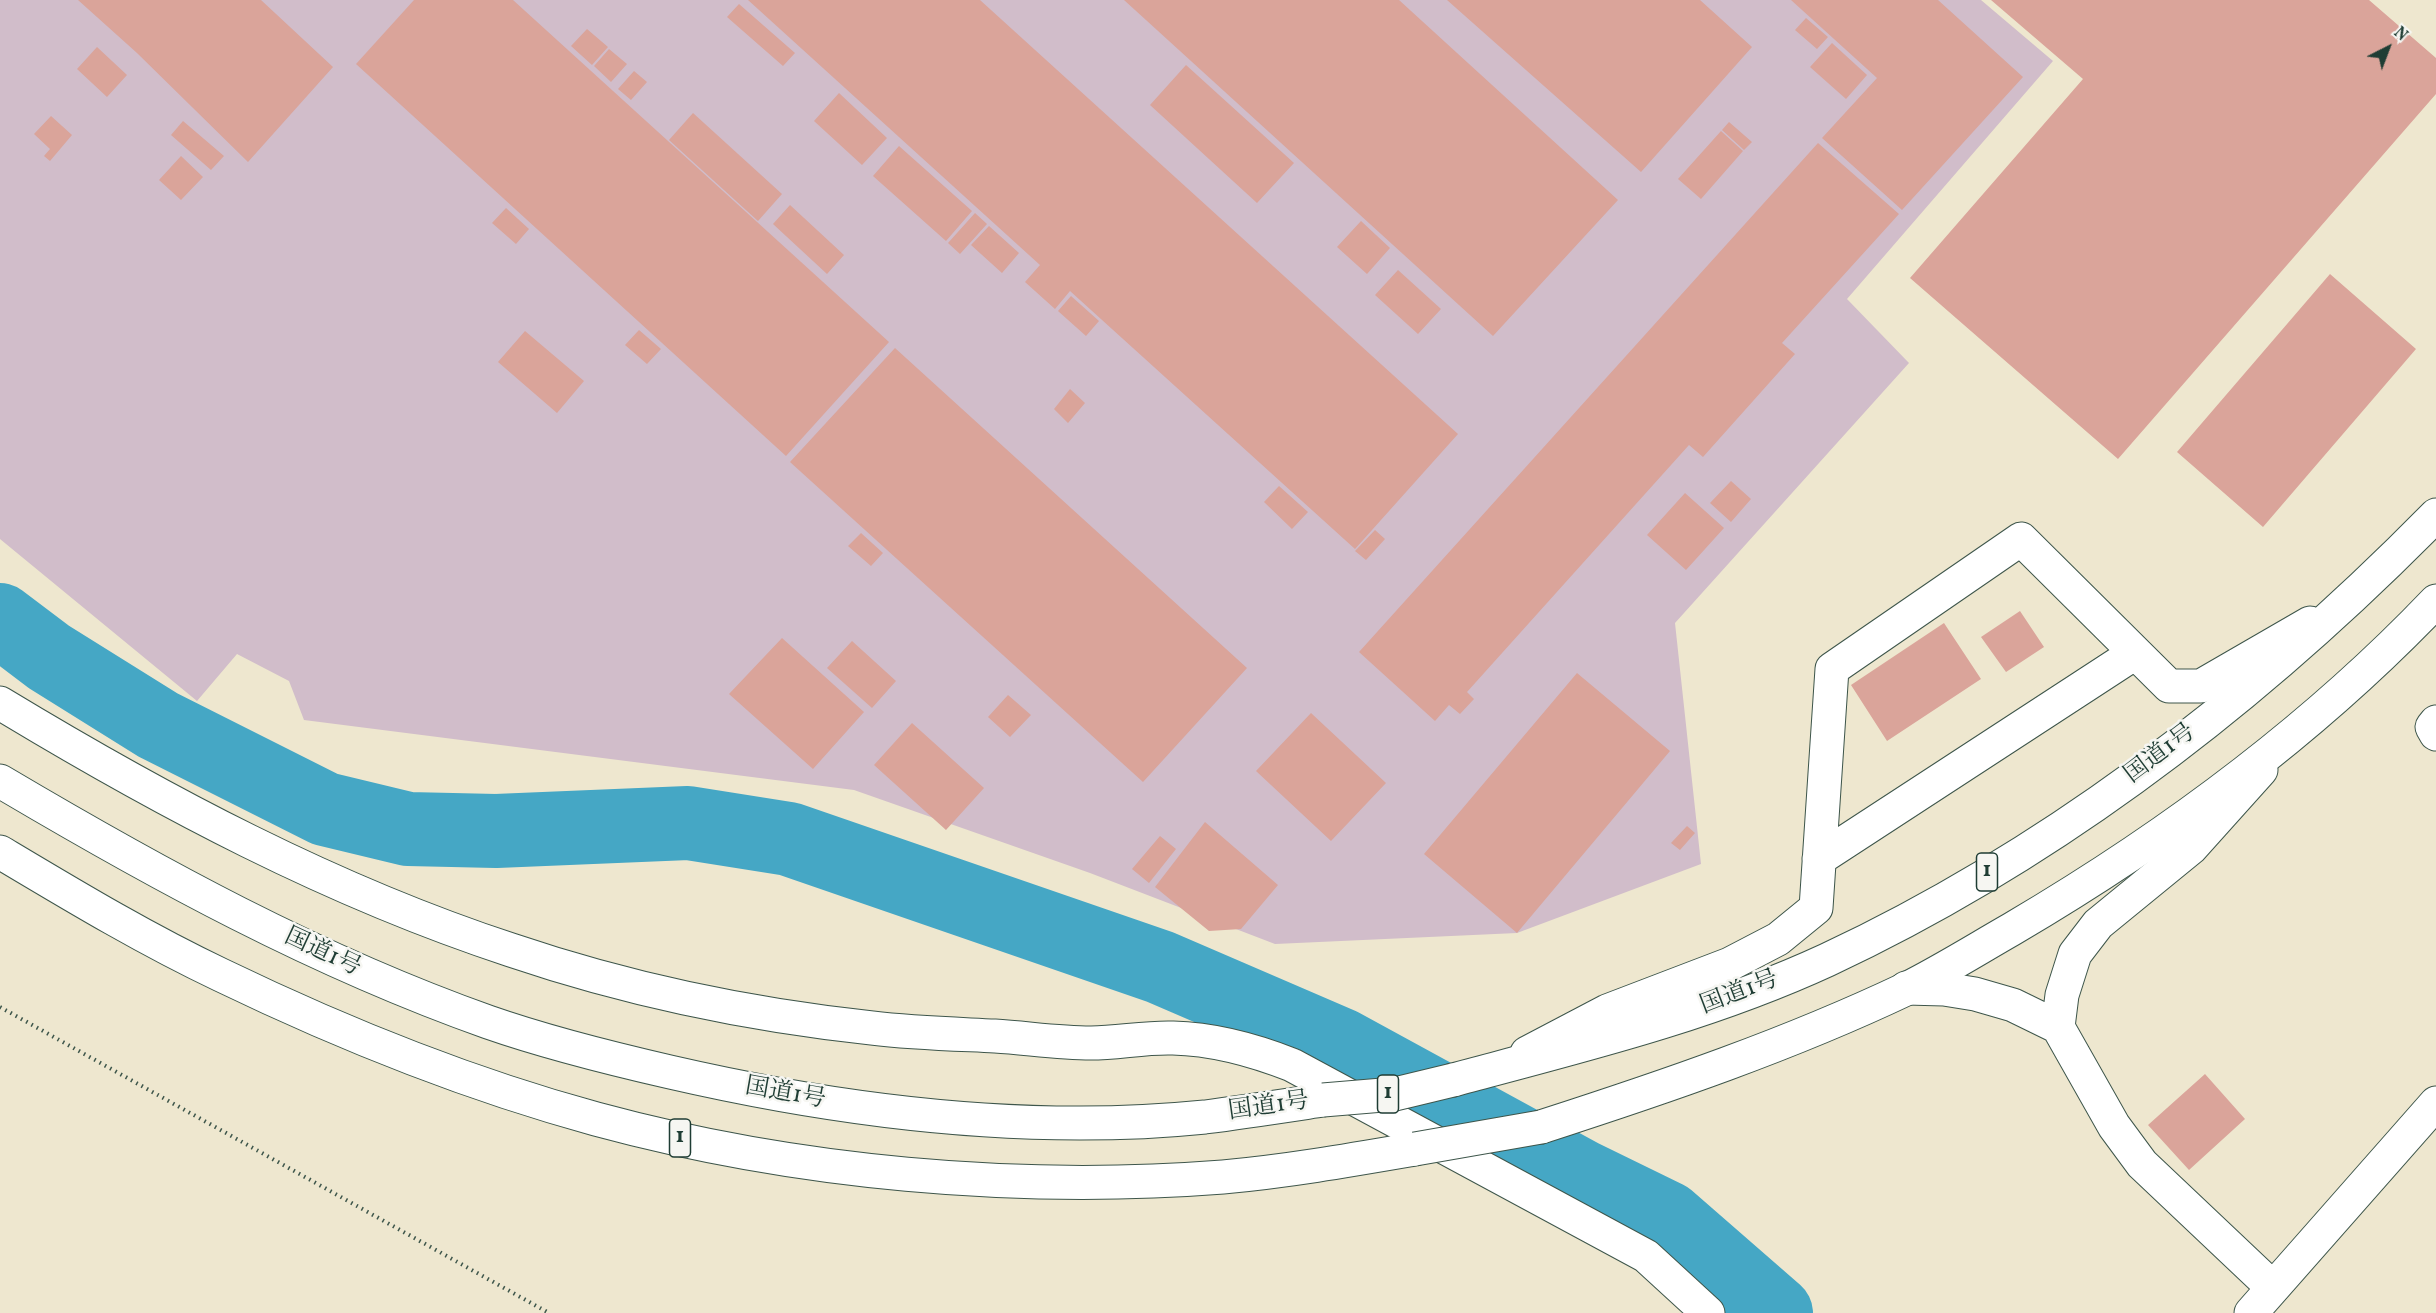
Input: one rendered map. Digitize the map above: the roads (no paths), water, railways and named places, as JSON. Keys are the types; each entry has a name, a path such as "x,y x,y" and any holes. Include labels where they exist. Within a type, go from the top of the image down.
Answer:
{"main road":[{"name":"国道1号","path":"0,781 131,859 244,919 328,957 490,1023 607,1058 733,1086 854,1108 977,1119 1092,1122 1203,1117 1323,1100 1395,1094 1453,1080 1607,1040 1716,1005 1826,960 1929,907 2030,846 2139,773 2253,685 2370,582 2436,515"},
{"path":"1499,1068 1607,1011 1730,964 1778,939 1816,908 1832,669 2021,539 2169,686 2201,686 2295,633 2370,582"},
{"name":"1","path":"0,852 90,906 220,975 342,1029 476,1081 597,1119 716,1146 850,1167 991,1180 1106,1181 1223,1177 1318,1166 1541,1127 1736,1062 1906,988 2069,896 2181,820 2295,732 2436,601"},
{"path":"1819,859 2135,653"},
{"path":"0,703 175,803 282,858 358,892 444,926 576,970 728,1005 873,1028 1090,1042 1173,1038 1224,1044 1257,1051 1292,1065 1646,1256 1708,1313"},
{"path":"2436,722 2432,726 2436,734"},
{"path":"2058,1027 2062,995 2075,954 2092,932 2191,848 2295,732"},
{"path":"1906,988 1944,989 1975,994 2013,1005 2058,1027 2114,1126 2142,1164 2272,1287"},
{"path":"2251,1313 2436,1103"}],"waterway":[{"path":"0,620 49,657 158,725 325,809 408,829 496,831 688,823 789,839 1160,967 1341,1045 1581,1176 1667,1218 1776,1313"}]}
